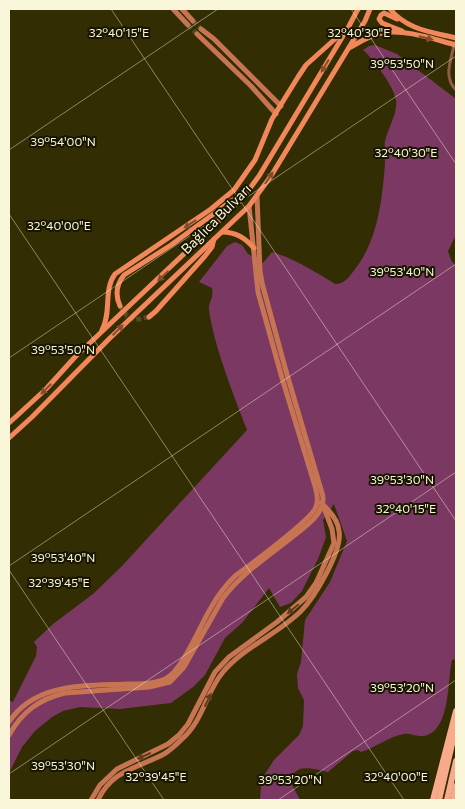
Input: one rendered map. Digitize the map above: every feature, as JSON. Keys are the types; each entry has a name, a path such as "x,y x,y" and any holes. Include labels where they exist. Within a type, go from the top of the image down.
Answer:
{"highway":[{"path":"433,800 456,711"},
{"path":"439,800 456,726"},
{"path":"446,800 456,762"},
{"path":"452,800 456,786"}],"main road":[{"name":"Bağlıca Bulvarı","path":"9,423 46,389 74,357 229,214 252,186 350,26 358,9"},
{"path":"347,50 365,21 370,9"},
{"path":"390,9 402,21"},
{"path":"405,32 382,23 381,14 386,14 416,28 456,38"},
{"path":"98,336 107,319 109,284 115,274 223,200 234,190 250,168 276,114 306,65 350,26"},
{"name":"Bağlıca Bulvarı","path":"9,438 257,196 347,50 368,37 382,33 405,32 455,45"},
{"path":"120,306 116,296 117,287 119,281 124,276 214,215 252,186"},
{"path":"214,215 223,200"},
{"path":"222,232 239,235 254,248"},
{"path":"149,316 156,311 205,256 212,247 214,239"}],"street":[{"path":"172,9 188,25"},
{"path":"182,9 193,21"},
{"path":"202,30 253,84 258,94 276,114"},
{"path":"197,34 261,86 281,106"},
{"path":"455,45 448,79 456,90"},
{"path":"229,60 254,93 258,94"},
{"path":"253,84 261,86"},
{"path":"91,800 100,785 117,769 168,744 179,736 188,724 215,672 229,657 277,622 306,597 316,583 334,543 332,529 324,513 324,497 262,283 257,196"},
{"path":"9,722 31,700 57,689 73,686 156,682 173,675 211,606 228,583 315,510 318,500 316,486 282,378 255,277 254,248 248,206"},
{"path":"98,800 114,778 126,770 166,753 184,738 193,727 222,673 234,661 300,612 311,600 339,546 339,529 328,508 318,500"},
{"path":"9,734 23,714 34,705 52,696 73,692 149,687 170,682 184,667 230,588 240,578 306,527 318,514 323,505"}],"shaded area":[{"path":"375,45 397,54 456,99 456,235 448,251 451,260 456,266 456,659 452,660 446,704 439,725 433,732 424,736 404,734 361,752 358,750 353,751 328,772 306,768 296,771 293,775 292,784 300,800 260,800 261,786 265,774 274,760 299,735 303,726 304,700 298,688 297,674 301,662 305,620 330,582 347,541 334,504 323,520 326,537 318,559 302,591 291,603 280,607 269,588 242,623 225,638 205,675 193,687 171,703 120,709 80,707 63,711 52,717 35,731 22,747 9,773 9,700 13,702 36,656 37,647 34,642 53,624 93,594 122,566 247,430 215,339 209,310 212,288 199,282 227,246 235,242 242,245 248,254 263,263 272,252 297,262 335,284 342,283 349,277 363,258 378,219 385,164 385,141 396,105 394,94 387,81 363,50"}],"tunnel":[{"path":"193,21 201,29"},
{"path":"188,25 197,34"},
{"path":"120,306 127,316 135,320 149,317"}]}
